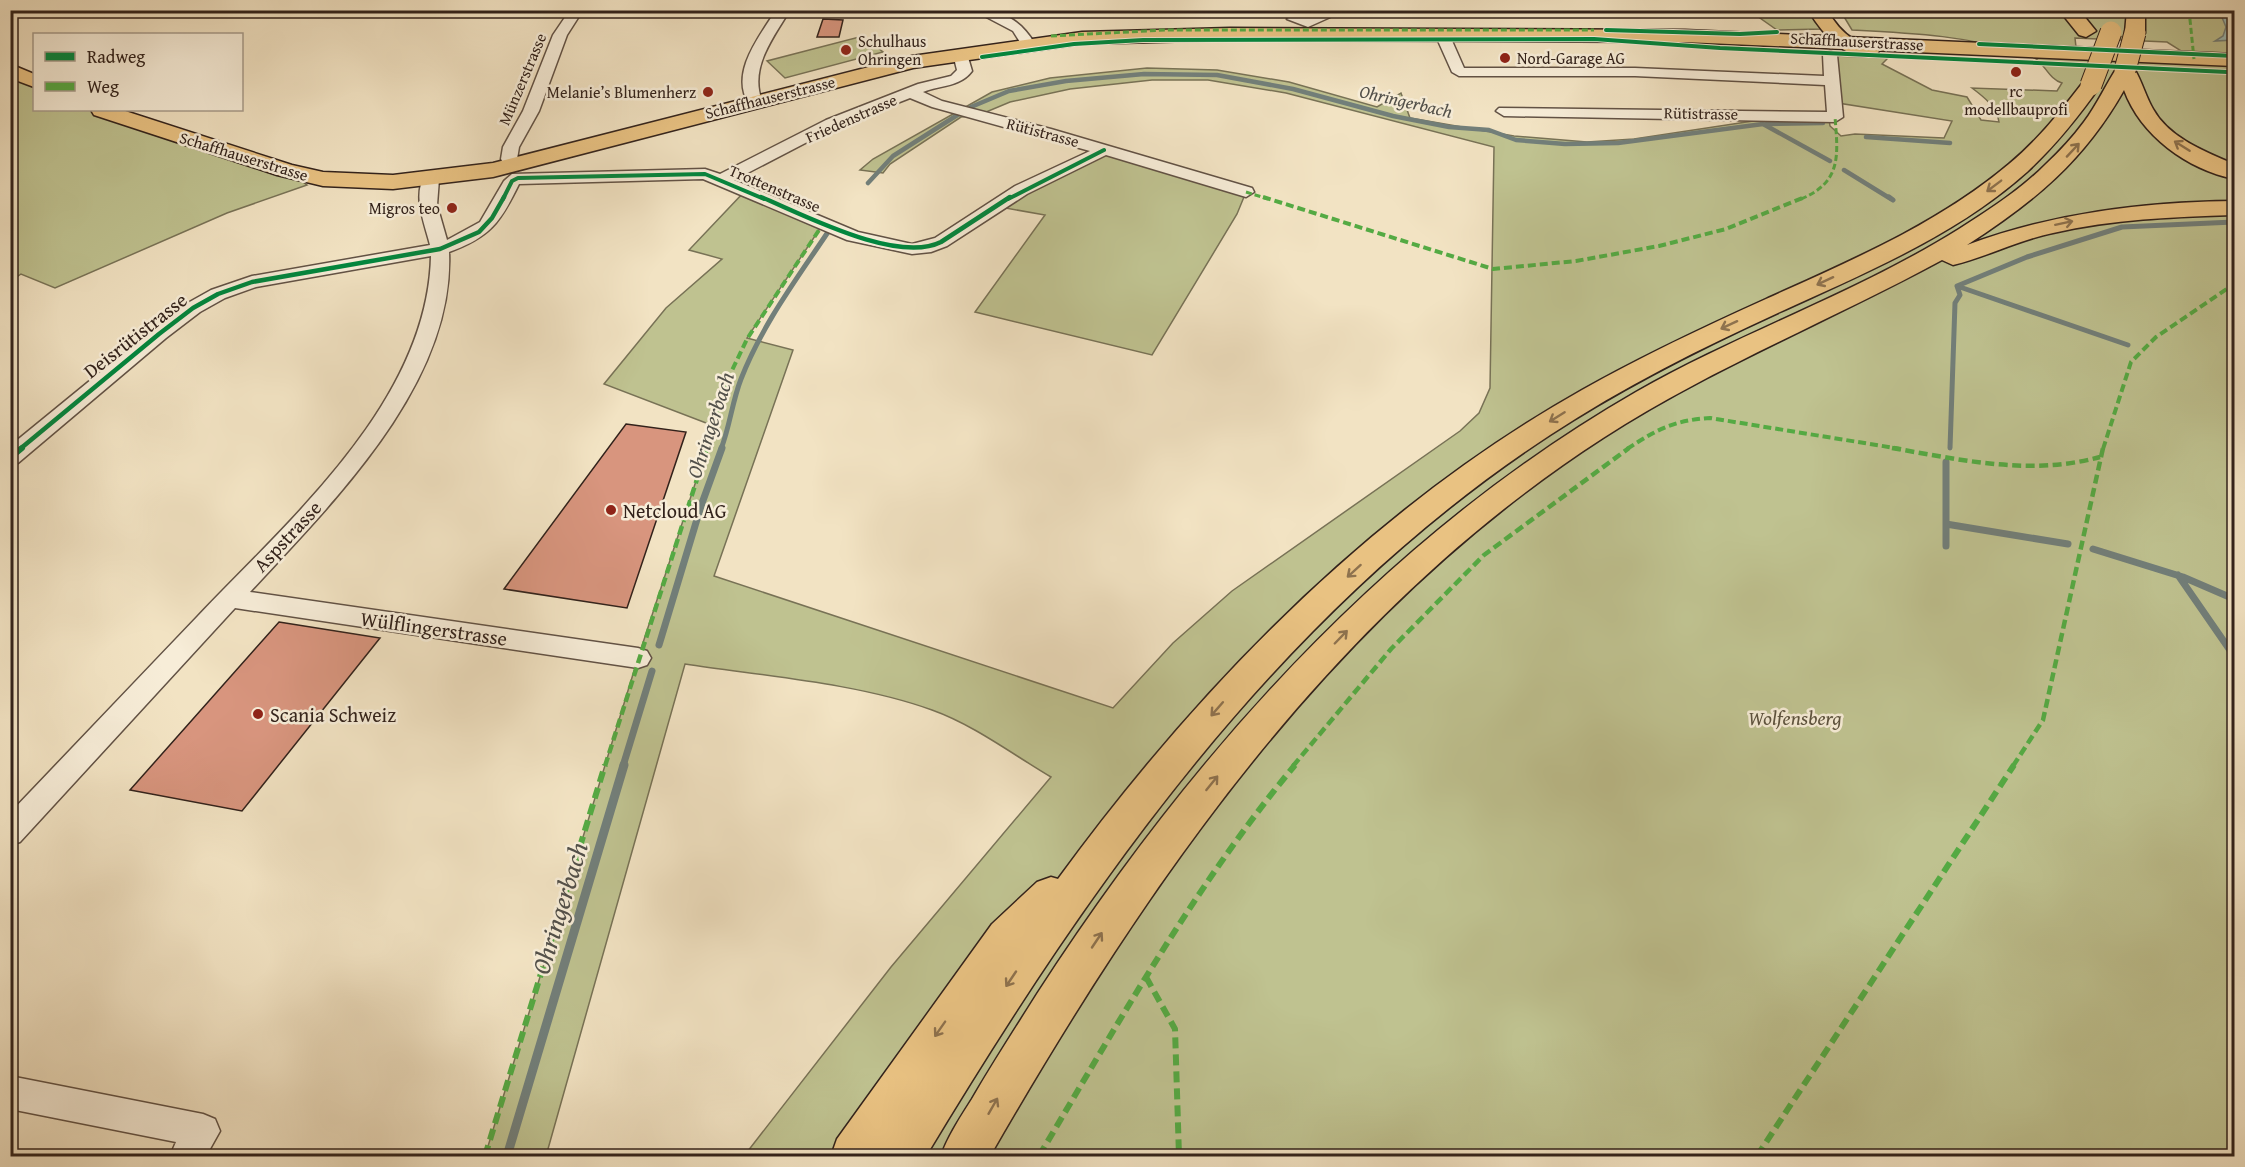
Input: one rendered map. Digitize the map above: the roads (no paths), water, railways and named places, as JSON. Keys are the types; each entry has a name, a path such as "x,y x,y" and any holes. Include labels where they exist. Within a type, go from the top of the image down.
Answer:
{"main road":[{"path":"1817,10 1849,44"},
{"path":"1830,10 1849,44"},
{"path":"2068,10 2086,31 2090,44 2091,85"},
{"path":"964,1156 1073,976 1159,852 1270,712 1376,601 1488,505 1547,461 1613,418 1712,363 1908,271 1995,215 2050,172 2091,129 2126,81 2135,33 2136,10"},
{"path":"900,1156 992,1006 1118,829 1196,733 1271,651 1379,549 1449,492 1526,437 1618,381 1685,346 1871,259 1954,213 1988,190 2039,148 2064,121 2091,85 2112,24"},
{"name":"Schaffhauserstrasse","path":"105,111 308,176 367,183 431,179 512,165 895,66 1028,44 1144,35 1598,35 1810,41 2235,66"},
{"name":"Schaffhauserstrasse","path":"1598,35 2235,60"},
{"path":"10,70 33,81"},
{"path":"2126,81 2142,109 2161,131 2193,153 2235,172"},
{"path":"1908,271 1958,257 2025,232 2077,220 2144,211 2235,208"},
{"path":"854,1156 936,1036 1007,938 1118,829"}],"street":[{"name":"Münzerstrasse","path":"512,165 509,159 511,147 531,111 560,35 577,10"},
{"path":"754,101 748,90 751,72 759,52 783,10"},
{"path":"980,10 1018,28 1028,44"},
{"path":"1294,19 1308,23 1340,10"},
{"path":"1442,34 1459,72 1635,72 1832,81"},
{"name":"Rütistrasse","path":"1504,111 1835,117 1832,81 1849,44"},
{"name":"Friedenstrasse","path":"722,180 832,123 910,92 956,79 965,71 960,54"},
{"name":"Rütistrasse","path":"910,92 937,104 1246,192"},
{"name":"Trottenstrasse","path":"440,249 486,228 512,181 518,178 688,173 722,180 853,236 912,249 931,247 1021,190 1104,150"},
{"name":"Aspstrasse","path":"10,833 321,500 373,432 414,362 429,323 437,288 440,249 426,199 431,179"},
{"name":"Deisrütistrasse","path":"10,458 159,334 193,308 218,294 252,282 440,249"},
{"name":"Wülflingerstrasse","path":"230,598 638,658"},
{"path":"10,1092 203,1131 187,1156"}],"water":[{"path":"2225,12 2234,12 2234,40 2215,41 2223,36 2226,27 2221,15"}],"waterway":[{"name":"Ohringerbach","path":"971,107 1009,91 1066,81 1144,74 1217,75 1293,89 1393,116 1449,127 1489,130 1516,140 1565,144 1618,143 1763,124 1830,161"},
{"name":"Ohringerbach","path":"868,183 893,156 959,114"},
{"path":"1766,124 1823,123"},
{"path":"1866,137 1950,143"},
{"name":"Ohringerbach","path":"1844,170 1891,199"},
{"name":"Ohringerbach","path":"1889,197 1893,200"},
{"path":"1957,286 2027,257 2122,227 2234,222"},
{"name":"Ohringerbach","path":"721,449 738,388 749,359 780,303 828,232"},
{"path":"1950,448 1955,303 1960,295 1957,286"},
{"path":"1957,286 2128,345"},
{"name":"Ohringerbach","path":"659,645 701,506 722,448"},
{"path":"1946,462 1946,524"},
{"path":"1946,524 2068,544"},
{"path":"1946,524 1946,546"},
{"path":"2093,549 2178,576"},
{"path":"2178,576 2234,599"},
{"path":"2178,576 2234,656"},
{"name":"Ohringerbach","path":"623,766 652,671"},
{"name":"Ohringerbach","path":"507,1156 624,765"}],"place":[{"name":"Schulhaus Ohringen","path":"846,50"},
{"name":"Nord-Garage AG","path":"1505,58"},
{"name":"rc modellbauprofi","path":"2016,72"},
{"name":"Melanie’s Blumenherz","path":"708,92"},
{"name":"Migros teo","path":"452,208"},
{"name":"Netcloud AG","path":"611,510"},
{"name":"Scania Schweiz","path":"258,714"}],"park label":[{"name":"Wolfensberg","path":"1795,717"}]}
